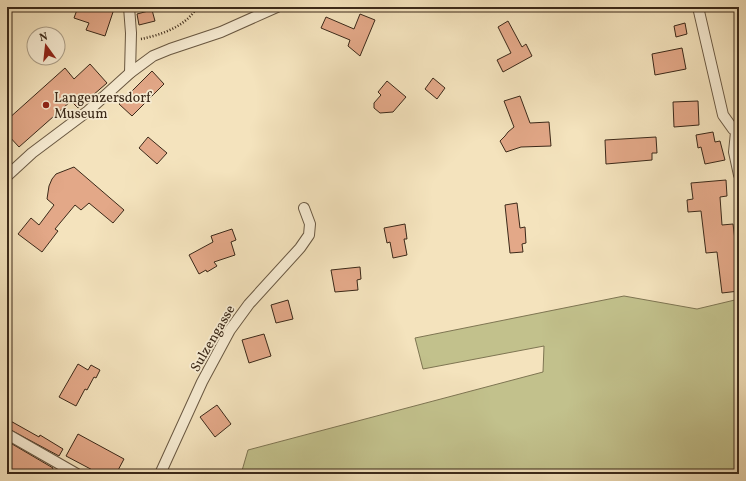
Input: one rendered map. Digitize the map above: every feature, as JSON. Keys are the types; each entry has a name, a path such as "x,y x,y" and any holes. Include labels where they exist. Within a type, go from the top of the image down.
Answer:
{"street":[{"path":"129,7 131,42 130,73"},
{"path":"7,176 32,153 88,111 143,62 161,52 210,36 278,7"},
{"path":"698,7 723,115 729,125 738,132 734,152 739,175"},
{"name":"Sulzengasse","path":"160,474 202,382 230,330 248,304 300,248 309,235 310,224 304,208"},
{"path":"7,434 77,474"}],"path":[{"path":"131,42 158,36 184,22 197,7"}],"shaded area":[{"path":"624,296 697,309 739,299 739,474 241,474 248,450 543,372 544,346 423,369 415,338"}],"building":[{"path":"78,7 107,7 114,9 105,36 86,30 89,23 74,18"},
{"path":"152,10 155,21 139,25 137,14"},
{"path":"360,14 375,20 360,56 348,46 350,40 321,28 326,17 354,29"},
{"path":"508,21 522,47 526,44 532,56 503,72 497,60 511,53 498,27"},
{"path":"685,23 687,34 676,37 674,26"},
{"path":"682,48 686,69 655,75 652,54"},
{"name":"Langenzersdorf Museum","path":"90,64 107,83 78,108 71,101 19,147 7,134 7,120 65,68 74,79"},
{"path":"152,71 164,84 132,116 119,104"},
{"path":"433,78 445,88 437,99 425,89"},
{"path":"387,81 406,97 393,112 380,113 374,108 374,103 381,95 378,92"},
{"path":"520,96 530,123 549,122 551,146 521,147 506,152 500,141 514,127 504,101"},
{"path":"698,101 699,125 674,127 673,102"},
{"path":"713,132 715,142 720,141 725,160 705,164 701,147 698,148 696,135"},
{"path":"148,137 167,153 157,164 139,148"},
{"path":"656,137 657,153 652,153 652,160 606,164 605,140"},
{"path":"74,167 124,210 113,223 89,203 81,210 75,205 55,229 58,231 42,252 18,234 31,218 39,225 54,205 47,199 49,186 52,179 56,174"},
{"path":"726,180 727,196 720,197 722,225 733,224 737,256 739,256 739,291 722,293 717,252 706,253 701,211 688,212 687,200 693,199 691,183"},
{"path":"517,203 520,228 525,227 526,243 522,244 523,252 510,253 505,205"},
{"path":"405,224 407,239 404,239 407,255 393,258 390,242 387,243 384,228"},
{"path":"232,229 236,240 231,242 235,255 214,262 217,266 207,272 206,270 199,274 189,255 213,242 211,236"},
{"path":"360,267 361,279 357,280 358,290 335,292 331,270"},
{"path":"288,300 293,319 276,323 271,305"},
{"path":"264,334 271,356 249,363 242,340"},
{"path":"78,364 88,370 91,365 100,370 96,378 94,377 87,390 85,389 76,406 59,397"},
{"path":"217,405 231,424 215,437 200,417"},
{"path":"7,419 39,437 40,435 63,449 59,456 7,428"},
{"path":"78,434 124,459 116,474 100,474 66,456"},
{"path":"7,441 53,468 50,474 7,474"}],"place":[{"name":"Langenzersdorf Museum","path":"46,105"}]}
